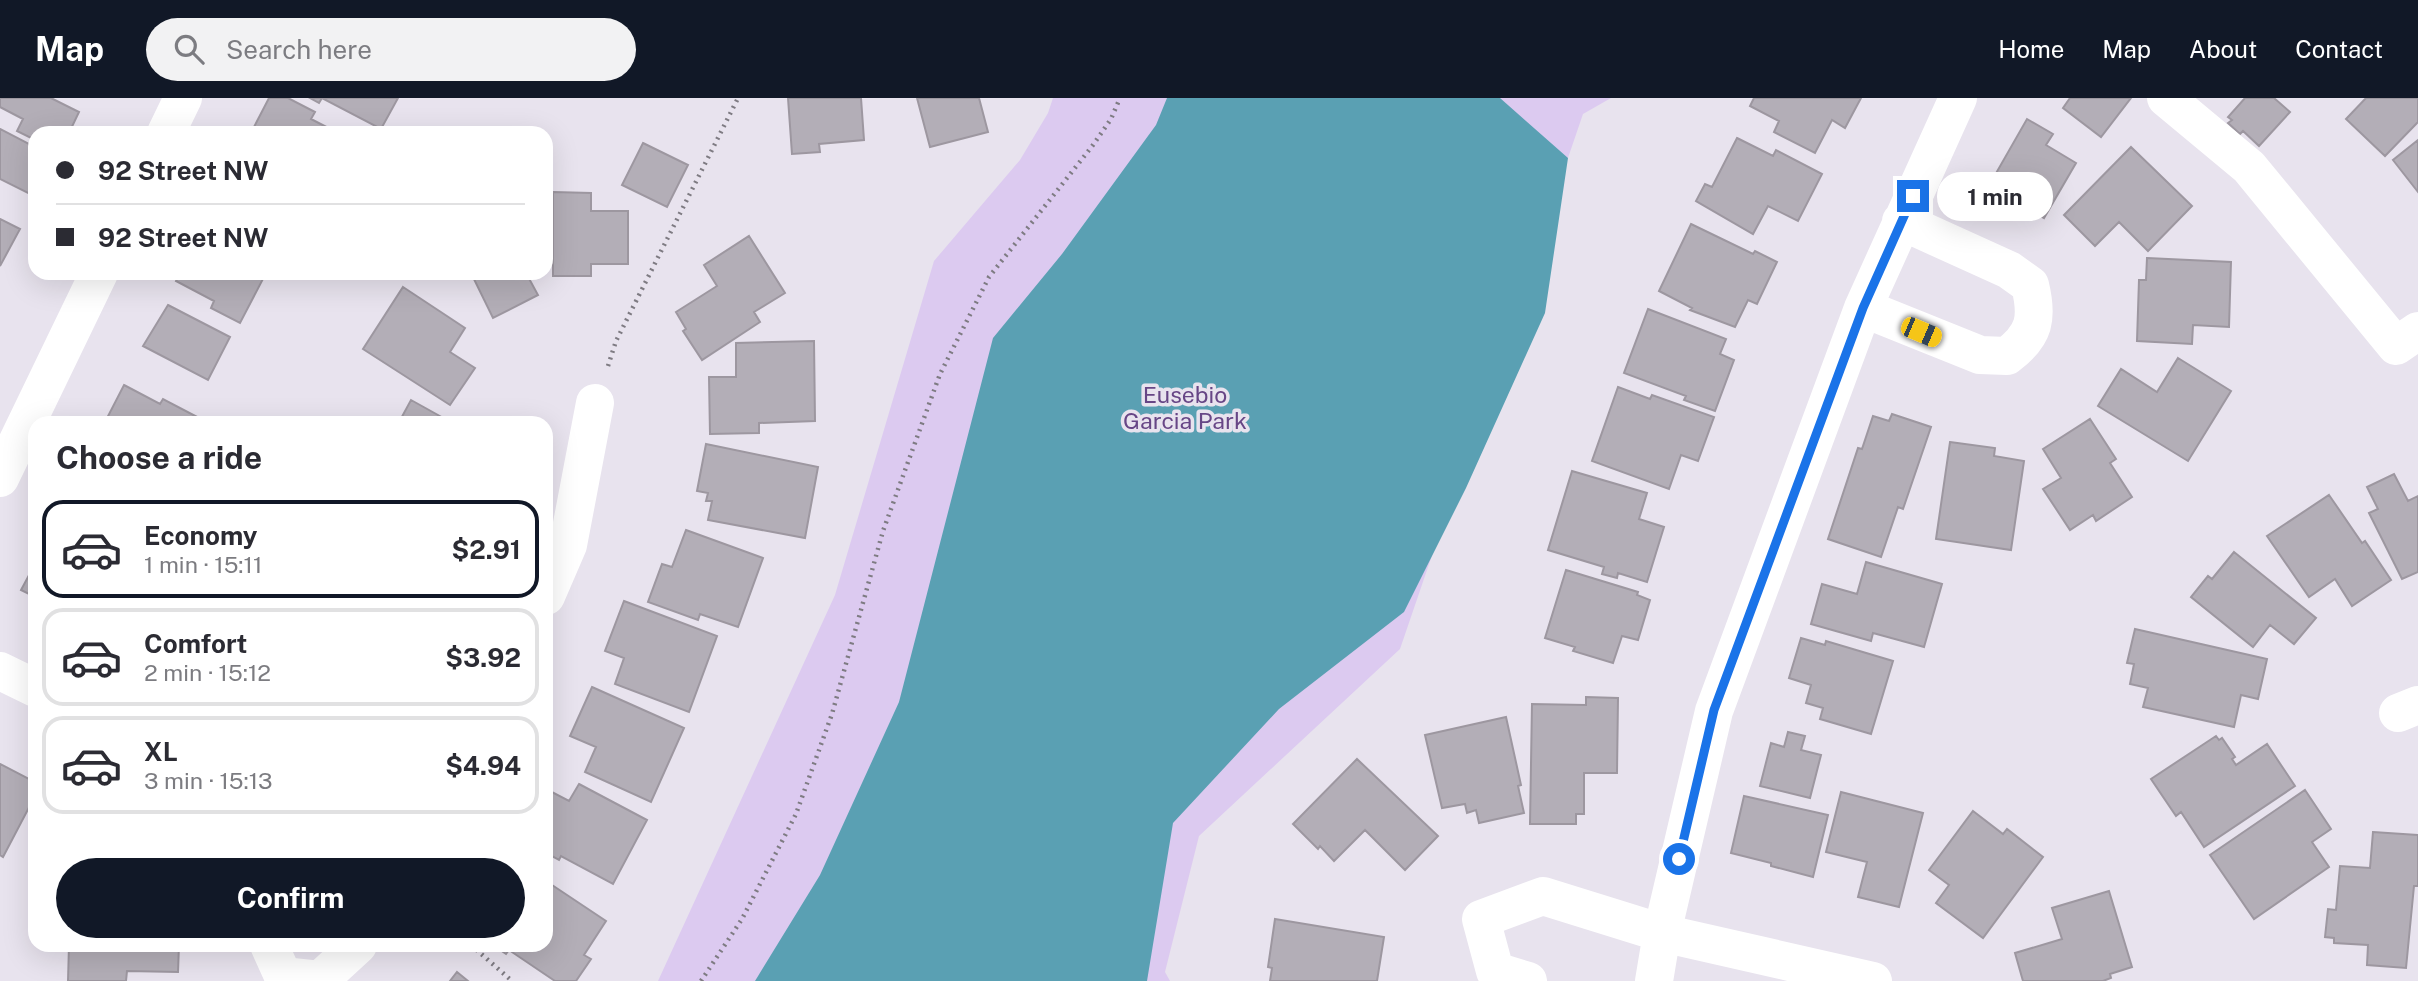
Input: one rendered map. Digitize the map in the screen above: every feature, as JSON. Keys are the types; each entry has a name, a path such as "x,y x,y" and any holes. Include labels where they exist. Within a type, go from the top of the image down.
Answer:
{"street":[{"path":"169,126 183,98"},
{"path":"1654,981 1662,933 1714,710 1863,308 1958,98"},
{"path":"2166,98 2249,167 2396,346 2418,331"},
{"path":"1863,308 1980,355 2007,356 2022,345 2029,331 2036,311 2030,285 2009,270 1901,221"},
{"path":"30,416 96,280"},
{"path":"553,580 568,545 596,403"},
{"path":"0,478 28,420"},
{"path":"0,671 28,685"},
{"path":"1528,981 1495,971 1481,919 1543,896 1662,933 1873,981"},
{"path":"272,952 283,976 320,980 350,952"}],"path":[{"path":"596,403 616,341 738,98"},
{"path":"701,981 742,919 796,814 832,714 883,531 940,374 989,277 1093,145 1111,119 1120,98"},
{"path":"479,952 512,981"}],"green space":[{"name":"Eusebio Garcia Park","path":"1053,98 1611,98 1583,114 1400,649 1199,836 1165,972 1170,981 658,981 835,595 934,261 1020,160 1048,113"}],"water":[{"name":"Eusebio Garcia Park","path":"1167,98 1500,98 1568,158 1545,313 1466,488 1404,612 1279,709 1173,823 1147,981 755,981 820,875 899,702 993,338 1062,254 1156,125"}],"building":[{"path":"0,98 51,98 79,112 72,126 28,126 28,136 17,131 23,119 0,107"},
{"path":"269,98 288,98 315,112 311,119 324,126 255,126"},
{"path":"322,98 398,98 383,126 375,126"},
{"path":"788,98 861,98 864,140 819,144 820,152 792,154"},
{"path":"917,98 979,98 988,132 930,147"},
{"path":"1754,98 1861,98 1845,128 1832,120 1815,153 1774,132 1779,121 1750,106"},
{"path":"2070,98 2131,98 2101,137 2063,108"},
{"path":"2245,98 2274,98 2290,112 2259,146 2243,131 2240,134 2228,123 2232,120 2228,117"},
{"path":"2366,98 2418,98 2418,122 2385,156 2346,119"},
{"path":"2027,119 2053,134 2046,145 2076,163 2044,218 2006,195 2007,191 1991,182"},
{"path":"0,129 28,143 28,193 0,179"},
{"path":"1737,138 1773,156 1776,150 1822,174 1798,221 1768,206 1753,234 1696,201 1705,184 1712,187"},
{"path":"2418,140 2418,192 2393,160"},
{"path":"643,143 688,165 667,207 622,185"},
{"path":"2131,147 2192,206 2148,251 2119,222 2095,246 2064,215"},
{"path":"553,192 591,193 591,211 628,211 628,264 591,264 591,276 553,276"},
{"path":"0,219 20,229 0,266"},
{"path":"1691,224 1753,254 1755,251 1777,262 1757,304 1748,300 1735,327 1690,310 1692,308 1659,291"},
{"path":"749,236 785,293 754,312 760,322 702,360 683,331 686,329 676,312 717,286 704,265"},
{"path":"2147,258 2231,262 2229,327 2193,325 2192,344 2137,341 2139,280 2146,280"},
{"path":"262,280 240,323 211,308 214,301 176,281"},
{"path":"474,280 530,280 538,295 493,318"},
{"path":"403,287 465,328 450,352 475,368 450,405 363,349"},
{"path":"168,305 230,337 208,380 143,346"},
{"path":"1648,309 1726,339 1720,354 1734,360 1715,411 1684,400 1686,396 1624,373"},
{"path":"814,341 815,421 759,423 759,433 710,434 709,377 736,377 736,343"},
{"path":"2178,358 2231,391 2188,461 2098,406 2121,369 2157,392"},
{"path":"124,385 160,404 163,399 195,416 108,416"},
{"path":"1618,387 1650,399 1652,395 1714,417 1698,461 1681,455 1669,489 1592,461"},
{"path":"411,400 440,416 402,416"},
{"path":"1892,414 1931,427 1903,509 1898,507 1881,557 1828,539 1858,448 1862,449 1873,416 1889,421"},
{"path":"2090,419 2116,459 2110,463 2132,497 2096,521 2093,515 2070,530 2043,489 2061,478 2043,449"},
{"path":"1950,442 1995,448 1994,456 2024,461 2011,550 1936,539"},
{"path":"706,444 818,467 805,538 708,520 712,501 706,501 708,493 697,491"},
{"path":"1572,471 1647,493 1639,519 1664,527 1647,582 1618,573 1617,578 1602,574 1604,567 1548,550"},
{"path":"2394,474 2408,501 2418,496 2418,572 2402,579 2369,513 2378,509 2367,487"},
{"path":"2329,495 2391,580 2352,606 2335,579 2309,597 2267,536"},
{"path":"686,530 763,558 738,627 700,614 698,620 648,602 662,564 672,567"},
{"path":"2234,552 2316,618 2294,644 2270,625 2253,647 2191,597 2208,576 2212,579"},
{"path":"1866,562 1942,584 1924,647 1873,633 1871,641 1811,624 1822,584 1857,594"},
{"path":"1566,570 1638,592 1637,595 1650,600 1638,640 1622,636 1613,663 1573,651 1575,647 1545,638"},
{"path":"28,577 28,594 21,590"},
{"path":"624,601 717,636 689,712 615,684 624,658 605,651"},
{"path":"2135,629 2267,659 2258,699 2241,695 2234,727 2143,707 2148,688 2130,684 2134,664 2127,663"},
{"path":"1801,638 1825,645 1826,641 1893,661 1871,734 1820,719 1823,708 1806,703 1811,685 1789,678"},
{"path":"592,687 684,728 651,802 585,772 596,747 570,736"},
{"path":"1586,697 1618,698 1617,773 1584,773 1584,814 1576,814 1576,824 1530,824 1532,704 1586,705"},
{"path":"1506,717 1521,785 1518,786 1524,813 1479,823 1476,810 1467,813 1465,804 1442,808 1425,735"},
{"path":"1788,732 1805,736 1801,750 1821,755 1810,798 1760,786 1771,743 1784,747"},
{"path":"2216,736 2219,740 2222,738 2235,757 2232,759 2236,765 2267,744 2295,786 2204,847 2181,812 2176,816 2151,779"},
{"path":"1357,759 1438,836 1405,870 1365,830 1334,861 1293,824"},
{"path":"0,764 28,778 28,809 3,857 0,855"},
{"path":"579,784 647,820 613,884 561,856 559,860 553,857 553,793 569,801"},
{"path":"2305,790 2331,829 2312,842 2329,867 2254,919 2210,855"},
{"path":"1841,792 1923,813 1899,907 1858,897 1867,862 1826,852"},
{"path":"1744,796 1828,815 1813,877 1731,853"},
{"path":"1973,811 2003,834 2007,829 2043,857 1983,938 1936,903 1949,885 1929,870"},
{"path":"2373,832 2418,835 2418,886 2414,886 2406,968 2367,965 2368,945 2334,943 2334,938 2325,937 2328,909 2336,910 2340,866 2370,868"},
{"path":"553,886 606,921 584,955 591,959 576,981 555,981 512,952 553,952"},
{"path":"2109,891 2132,967 2110,974 2111,978 2103,981 2023,981 2015,953 2062,939 2052,908"},
{"path":"1275,919 1384,937 1377,981 1270,981 1272,968 1268,967"},
{"path":"69,952 179,952 178,972 127,971 126,981 68,981"},
{"path":"457,972 468,981 450,981"}],"route":[{"path":"1679,859 1714,710 1863,308 1913,196"}]}
